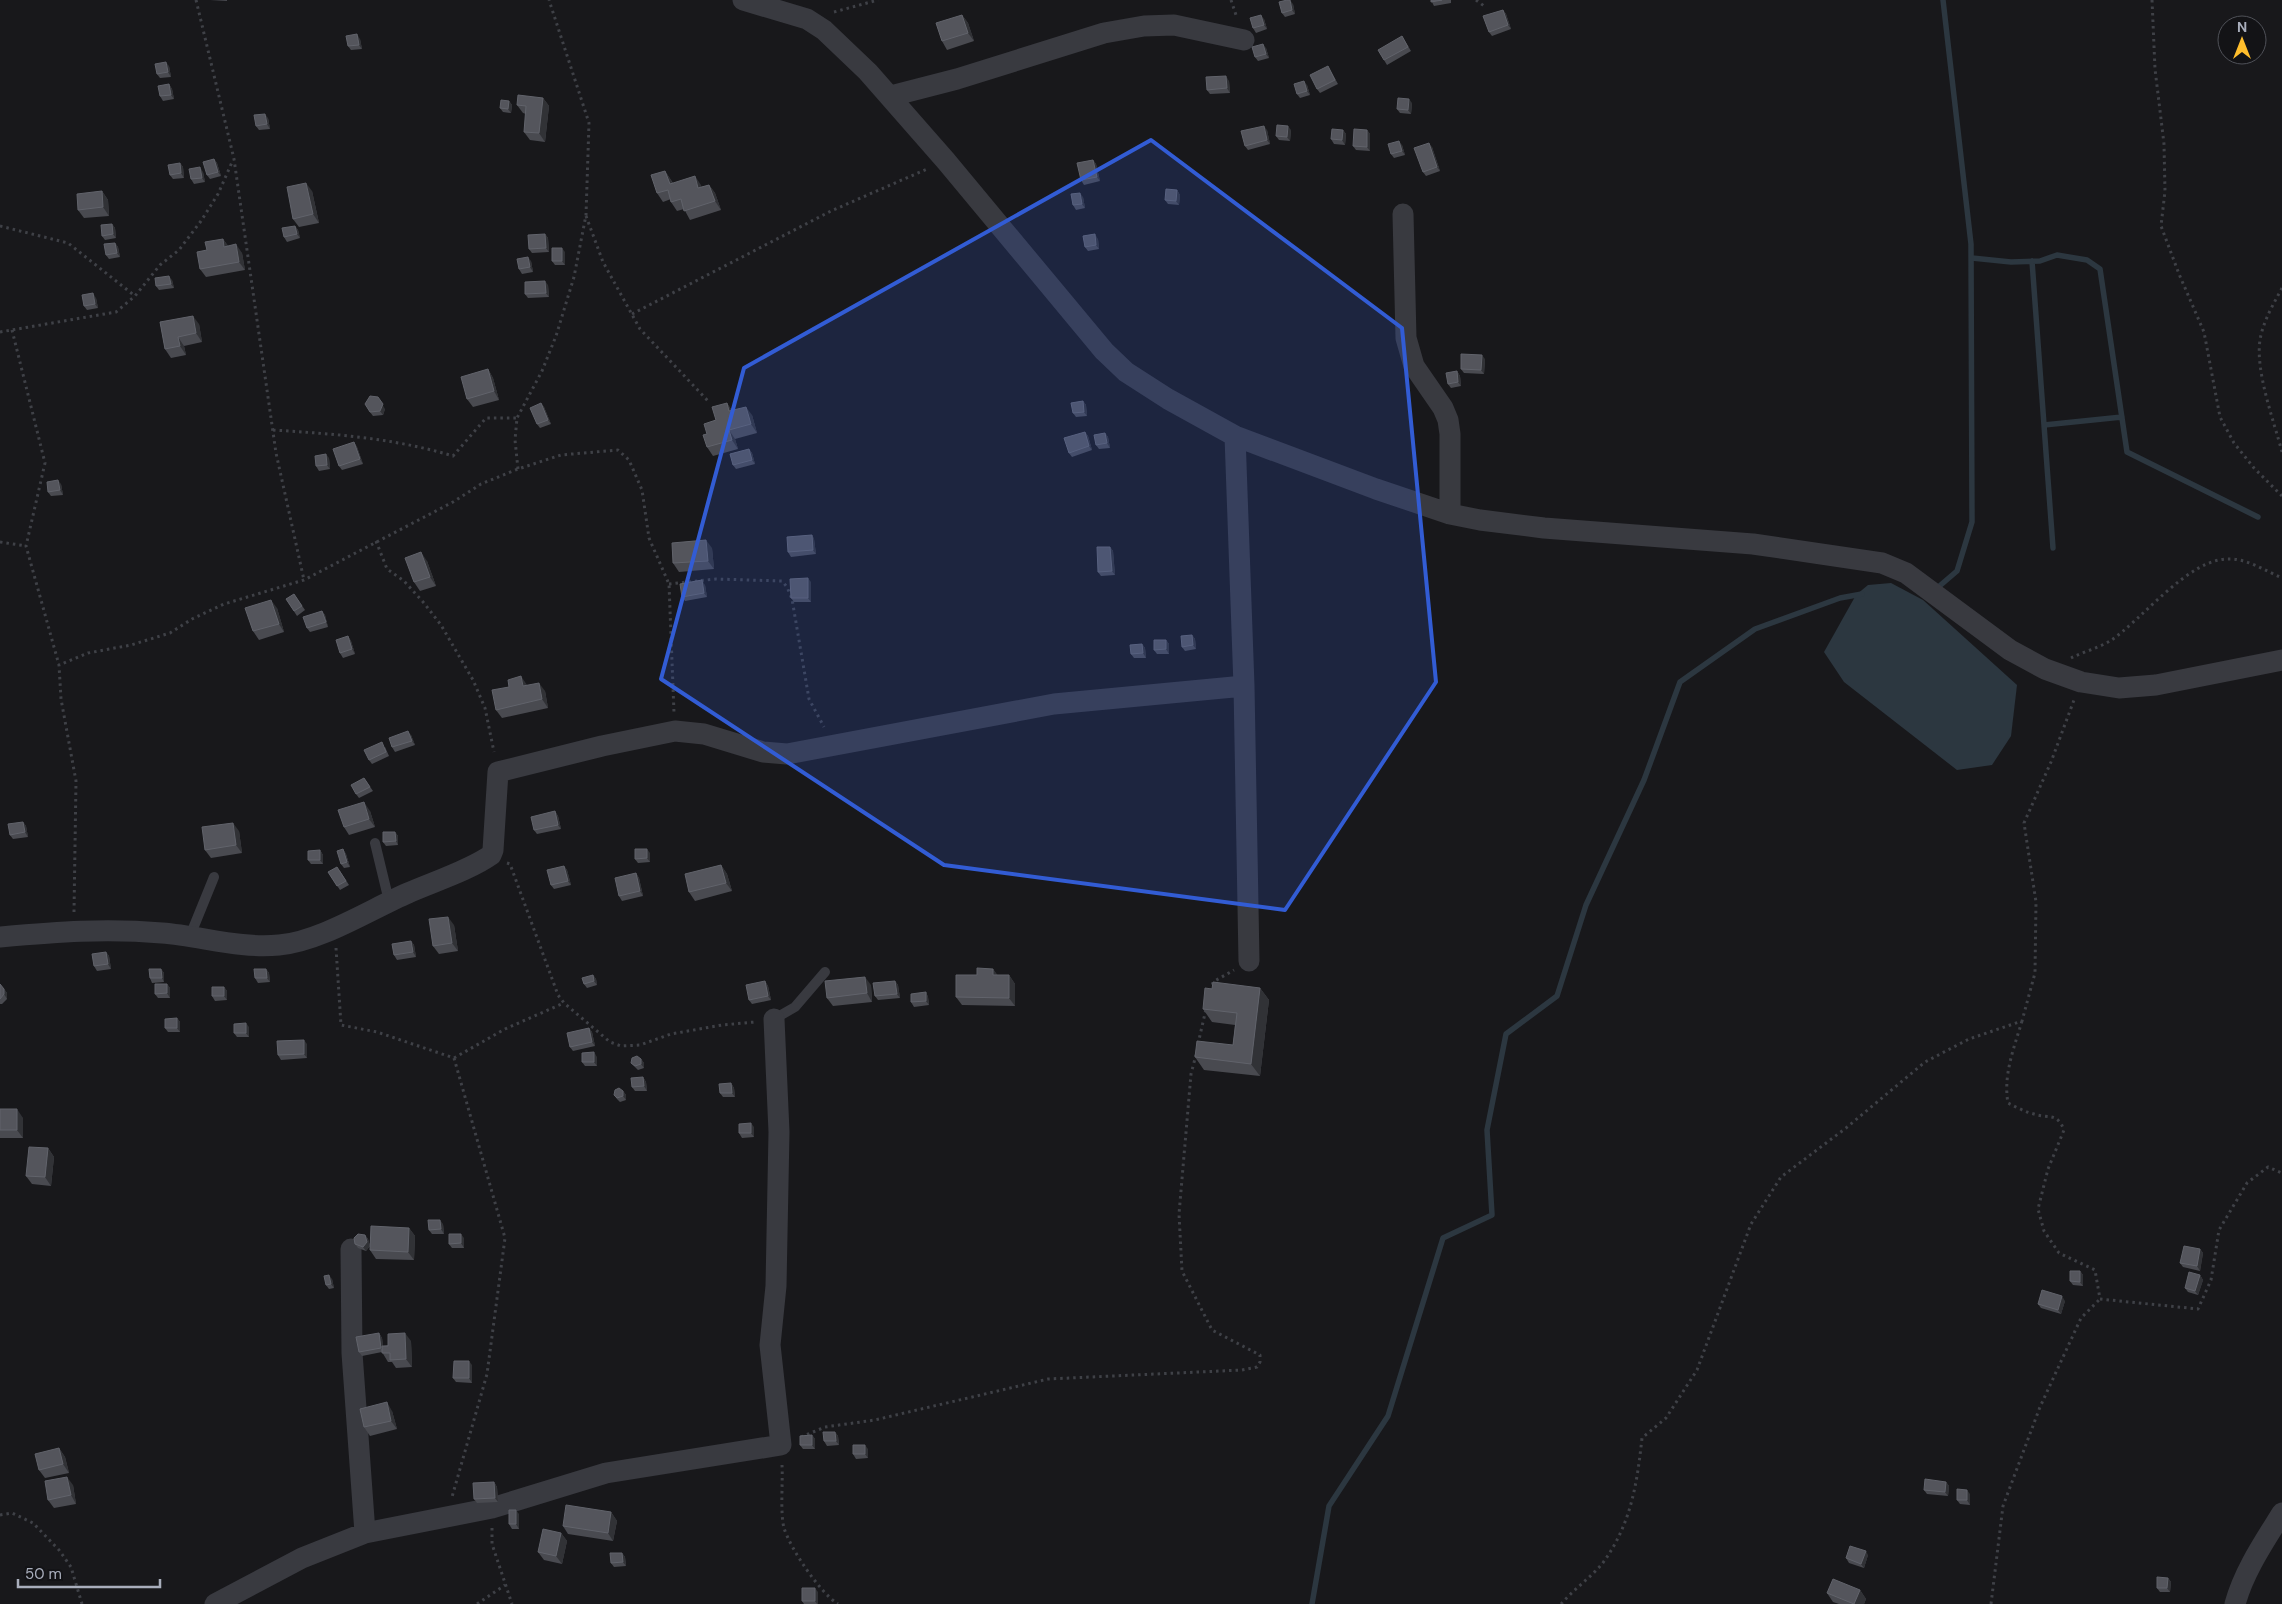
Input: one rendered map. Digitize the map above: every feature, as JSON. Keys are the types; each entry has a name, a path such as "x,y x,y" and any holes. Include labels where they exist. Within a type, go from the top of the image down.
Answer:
{"street":[{"path":"743,0 807,19 824,30 891,96 1104,351 1126,372 1168,399 1235,436 1376,489 1450,514 1480,520 1544,528 1753,544 1882,563 1906,573 2010,650 2045,669 2081,682 2119,688 2156,685 2282,660"},
{"path":"891,96 957,79 1104,34 1144,26 1174,25 1244,40"},
{"path":"1403,214 1406,338 1414,366 1443,408 1448,420 1450,434 1450,514"},
{"path":"1235,436 1244,686 1249,961"},
{"path":"0,937 74,930 113,930 190,936 237,944 278,945 296,942 334,927 491,855 494,850 498,772 602,746 674,731 704,734 774,754 787,754 1054,704 1244,686"},
{"path":"215,1604 302,1558 365,1533 492,1508 606,1473 781,1445 770,1345 776,1286 779,1132 774,1019"},
{"path":"351,1249 352,1354 365,1533"},
{"path":"2235,1604 2240,1585 2282,1513"}],"lane":[{"path":"375,843 389,901"},
{"path":"190,936 214,877"},
{"path":"774,1019 795,1007 825,972"}],"path":[{"path":"196,0 234,159 276,453 304,580"},
{"path":"518,469 515,440 517,418 542,371 556,336 574,277 586,215 589,122 549,0"},
{"path":"807,19 878,0"},
{"path":"1476,0 1484,6"},
{"path":"2152,0 2155,69 2164,144 2164,191 2161,226 2204,332 2220,417 2234,443 2254,468 2282,496"},
{"path":"0,332 116,312 135,296 160,266 179,250 218,194 234,159"},
{"path":"632,314 831,211 946,161"},
{"path":"586,215 603,262 640,329 709,402"},
{"path":"0,226 68,243 135,296"},
{"path":"2282,288 2267,317 2261,336 2259,361 2282,452"},
{"path":"12,330 46,463 26,546 59,665 61,700 76,781 74,930"},
{"path":"273,430 387,440 416,445 453,456 486,418 517,418"},
{"path":"59,665 88,654 131,645 170,633 192,619 224,604 304,580 453,502 481,484 518,469 561,455 618,450 629,460 642,490 649,538 669,584 674,731"},
{"path":"0,542 26,546"},
{"path":"376,542 387,568 424,603 473,680 485,708 498,772"},
{"path":"2045,669 2110,641 2174,585 2211,562 2228,558 2243,561 2282,578"},
{"path":"669,584 716,579 782,581 792,599 809,699 834,744"},
{"path":"2081,682 2051,762 2024,824 2036,902 2035,973 2007,1075 2005,1090 2008,1103 2035,1115 2052,1116 2061,1122 2064,1130 2048,1169 2038,1209 2044,1231 2059,1253 2094,1270 2100,1299"},
{"path":"491,855 510,864 558,995 564,1004 610,1042 621,1046 640,1045 679,1032 774,1019"},
{"path":"334,927 341,1025 377,1032 454,1058 505,1029 564,1004"},
{"path":"838,1604 832,1600 803,1565 784,1528 781,1445 825,1427 875,1420 1048,1379 1242,1370 1257,1367 1260,1362 1260,1355 1212,1330 1182,1271 1179,1214 1191,1074 1213,982 1249,961"},
{"path":"1561,1604 1601,1565 1620,1537 1636,1488 1642,1438 1666,1418 1697,1370 1751,1224 1781,1177 1846,1128 1926,1062 1970,1039 2022,1021"},
{"path":"446,1516 488,1374 505,1238 454,1058"},
{"path":"2100,1299 2198,1309 2211,1280 2219,1230 2246,1183 2268,1168 2282,1173"},
{"path":"1991,1604 2003,1506 2040,1407 2081,1318 2100,1299"},
{"path":"492,1508 492,1544 512,1604"},
{"path":"0,1515 12,1513 33,1523 59,1550 71,1568 82,1604"},
{"path":"477,1604 505,1585"}],"highlighted area":[{"path":"1151,140 1402,328 1436,682 1285,910 944,865 661,679 744,368"}],"shaded area":[{"path":"1891,583 1923,600 2017,685 2011,736 1992,765 1957,770 1844,682 1824,652 1856,595 1868,585"}],"building":[{"path":"1290,0 1292,10 1282,13 1279,2"},
{"path":"1503,10 1508,25 1489,32 1483,16"},
{"path":"962,15 968,33 942,41 936,23"},
{"path":"1261,15 1264,25 1253,28 1250,18"},
{"path":"357,34 359,45 348,46 346,36"},
{"path":"1402,36 1408,47 1384,60 1378,50"},
{"path":"1263,44 1266,54 1255,57 1252,47"},
{"path":"166,62 168,72 157,74 155,64"},
{"path":"1328,66 1335,80 1317,89 1310,75"},
{"path":"1226,76 1227,88 1207,90 1206,77"},
{"path":"1304,81 1307,91 1297,94 1294,84"},
{"path":"169,84 171,95 160,96 158,86"},
{"path":"518,95 543,98 539,133 524,132 526,106 517,105"},
{"path":"1398,98 1409,99 1408,110 1397,109"},
{"path":"501,100 509,101 508,109 500,108"},
{"path":"265,114 267,124 256,126 254,115"},
{"path":"1277,125 1288,126 1287,137 1276,136"},
{"path":"1264,126 1267,140 1245,146 1241,131"},
{"path":"1332,129 1343,130 1342,140 1331,139"},
{"path":"1354,129 1367,130 1367,147 1353,146"},
{"path":"1399,141 1402,151 1391,154 1388,144"},
{"path":"1429,143 1437,167 1423,172 1414,148"},
{"path":"214,159 218,172 207,175 203,162"},
{"path":"1093,160 1097,177 1081,180 1077,163"},
{"path":"180,163 181,173 170,175 168,165"},
{"path":"200,167 202,178 191,179 189,169"},
{"path":"665,171 670,184 695,176 698,188 709,185 715,201 684,211 681,199 671,202 668,190 657,193 651,175"},
{"path":"306,183 313,214 293,219 287,187"},
{"path":"1166,189 1177,190 1176,201 1165,200"},
{"path":"102,191 103,207 78,210 77,194"},
{"path":"1080,193 1082,204 1073,205 1071,194"},
{"path":"112,224 113,234 102,236 101,225"},
{"path":"295,226 297,234 284,237 282,228"},
{"path":"545,234 546,248 529,249 528,235"},
{"path":"1095,234 1096,245 1085,247 1083,236"},
{"path":"223,239 224,247 236,244 239,262 200,269 197,252 207,250 205,242"},
{"path":"115,243 117,253 106,255 104,244"},
{"path":"552,248 562,248 562,261 552,261"},
{"path":"528,257 530,267 519,269 517,259"},
{"path":"169,276 171,284 156,286 155,278"},
{"path":"545,281 546,293 525,294 525,282"},
{"path":"93,293 95,304 84,306 82,295"},
{"path":"193,316 196,333 178,337 180,346 165,349 160,322"},
{"path":"1461,354 1482,355 1481,370 1461,369"},
{"path":"488,369 494,391 467,399 461,377"},
{"path":"1457,371 1458,382 1448,384 1446,373"},
{"path":"370,396 378,397 383,404 380,411 370,412 365,404"},
{"path":"1083,401 1084,412 1073,413 1071,403"},
{"path":"541,403 548,420 537,424 530,408"},
{"path":"727,403 729,411 746,407 751,424 729,430 732,440 707,447 703,435 707,434 704,424 716,420 712,407"},
{"path":"1085,432 1089,446 1069,453 1064,438"},
{"path":"1105,433 1107,443 1096,445 1094,435"},
{"path":"354,442 360,459 339,466 333,449"},
{"path":"749,449 752,460 733,465 730,454"},
{"path":"326,454 327,465 316,466 315,456"},
{"path":"58,480 60,490 48,492 47,482"},
{"path":"812,535 813,550 788,552 787,537"},
{"path":"706,540 708,561 673,563 672,543"},
{"path":"1097,547 1110,547 1112,571 1098,572"},
{"path":"421,552 430,577 414,582 405,558"},
{"path":"808,578 808,598 791,598 790,579"},
{"path":"702,580 704,593 682,597 680,584"},
{"path":"294,594 302,606 294,611 286,599"},
{"path":"271,600 279,624 253,631 245,608"},
{"path":"322,611 326,622 307,628 303,617"},
{"path":"1192,635 1193,645 1182,647 1181,636"},
{"path":"348,636 352,649 340,653 336,640"},
{"path":"1154,640 1166,640 1166,649 1154,650"},
{"path":"1142,644 1143,653 1131,654 1130,645"},
{"path":"521,676 523,686 539,683 542,699 496,710 492,690 509,687 508,680"},
{"path":"408,731 412,741 392,747 389,738"},
{"path":"382,742 386,752 369,760 364,750"},
{"path":"364,778 370,787 356,794 351,785"},
{"path":"364,802 369,819 344,827 338,810"},
{"path":"555,811 558,825 534,830 531,817"},
{"path":"23,822 25,832 10,835 8,824"},
{"path":"233,823 236,845 205,850 202,827"},
{"path":"383,832 395,832 396,841 383,842"},
{"path":"343,849 347,862 341,864 337,851"},
{"path":"635,849 647,849 647,858 635,859"},
{"path":"320,850 320,860 308,860 308,851"},
{"path":"721,865 726,883 689,892 685,874"},
{"path":"564,866 568,881 551,885 547,870"},
{"path":"337,867 346,881 337,886 328,872"},
{"path":"636,873 640,891 619,896 615,878"},
{"path":"448,917 452,943 433,946 429,919"},
{"path":"411,941 413,952 394,955 392,944"},
{"path":"106,952 108,964 94,966 92,954"},
{"path":"977,968 993,969 993,975 1009,975 1009,998 956,997 956,975 977,975"},
{"path":"149,969 161,969 162,978 150,978"},
{"path":"254,969 266,969 267,978 255,978"},
{"path":"593,975 594,981 584,984 582,978"},
{"path":"865,977 867,993 827,998 825,981"},
{"path":"765,981 768,996 749,1000 746,985"},
{"path":"895,981 897,994 875,996 873,983"},
{"path":"1213,982 1260,988 1251,1064 1195,1057 1197,1041 1233,1045 1237,1013 1203,1009 1205,988 1212,989"},
{"path":"0,984 4,989 4,994 0,999"},
{"path":"155,984 167,984 167,993 155,994"},
{"path":"212,987 224,987 224,996 212,996"},
{"path":"926,992 926,1001 911,1002 911,994"},
{"path":"177,1018 177,1028 165,1028 165,1019"},
{"path":"246,1023 246,1033 234,1033 234,1024"},
{"path":"589,1028 592,1042 570,1047 567,1033"},
{"path":"304,1040 304,1054 278,1055 277,1041"},
{"path":"594,1052 594,1062 582,1062 582,1053"},
{"path":"637,1056 641,1059 641,1064 635,1066 631,1063 632,1058"},
{"path":"643,1077 644,1086 632,1087 631,1078"},
{"path":"731,1083 732,1093 720,1093 719,1084"},
{"path":"619,1088 623,1091 623,1096 617,1098 614,1095 615,1090"},
{"path":"0,1109 17,1109 17,1130 0,1130"},
{"path":"751,1123 751,1133 739,1133 739,1124"},
{"path":"29,1147 48,1148 45,1177 26,1176"},
{"path":"428,1220 440,1220 441,1229 429,1230"},
{"path":"371,1226 409,1228 408,1252 370,1250"},
{"path":"358,1234 365,1235 367,1242 363,1247 355,1244 354,1238"},
{"path":"449,1234 461,1234 461,1243 449,1244"},
{"path":"2184,1246 2200,1249 2197,1266 2180,1263"},
{"path":"2070,1271 2080,1271 2080,1282 2070,1281"},
{"path":"2189,1272 2200,1275 2195,1291 2185,1288"},
{"path":"329,1275 331,1284 326,1285 324,1276"},
{"path":"2042,1290 2062,1296 2058,1310 2038,1304"},
{"path":"379,1333 381,1348 359,1352 356,1337"},
{"path":"405,1333 406,1359 390,1360 390,1353 382,1353 382,1346 388,1346 388,1334"},
{"path":"454,1361 469,1361 469,1378 453,1378"},
{"path":"387,1402 391,1421 364,1427 360,1409"},
{"path":"823,1432 835,1432 836,1441 824,1441"},
{"path":"812,1435 812,1445 800,1445 800,1436"},
{"path":"853,1445 865,1445 865,1454 853,1454"},
{"path":"59,1448 63,1464 39,1470 35,1454"},
{"path":"67,1477 71,1495 48,1500 45,1481"},
{"path":"1925,1479 1946,1482 1945,1492 1924,1490"},
{"path":"494,1482 495,1498 474,1499 473,1483"},
{"path":"1957,1489 1967,1490 1967,1500 1957,1500"},
{"path":"566,1505 611,1512 608,1533 563,1526"},
{"path":"509,1510 516,1510 516,1524 509,1524"},
{"path":"543,1529 561,1533 556,1556 538,1552"},
{"path":"1850,1546 1866,1551 1861,1564 1846,1558"},
{"path":"610,1553 622,1553 623,1562 611,1563"},
{"path":"2157,1577 2168,1578 2167,1588 2157,1588"},
{"path":"1833,1579 1860,1590 1854,1604 1827,1593"},
{"path":"802,1588 815,1588 815,1601 802,1601"}],"waterway":[{"path":"1936,589 1957,571 1972,522 1971,244 1943,0"},
{"path":"1972,258 2011,262 2040,261 2057,255 2087,260 2100,269 2127,452 2258,517"},
{"path":"2032,261 2053,548"},
{"path":"2044,425 2122,417"},
{"path":"1312,1604 1329,1506 1388,1416 1443,1238 1492,1215 1487,1130 1506,1034 1557,996 1586,905 1644,780 1680,682 1755,629 1840,598 1862,594"}]}
